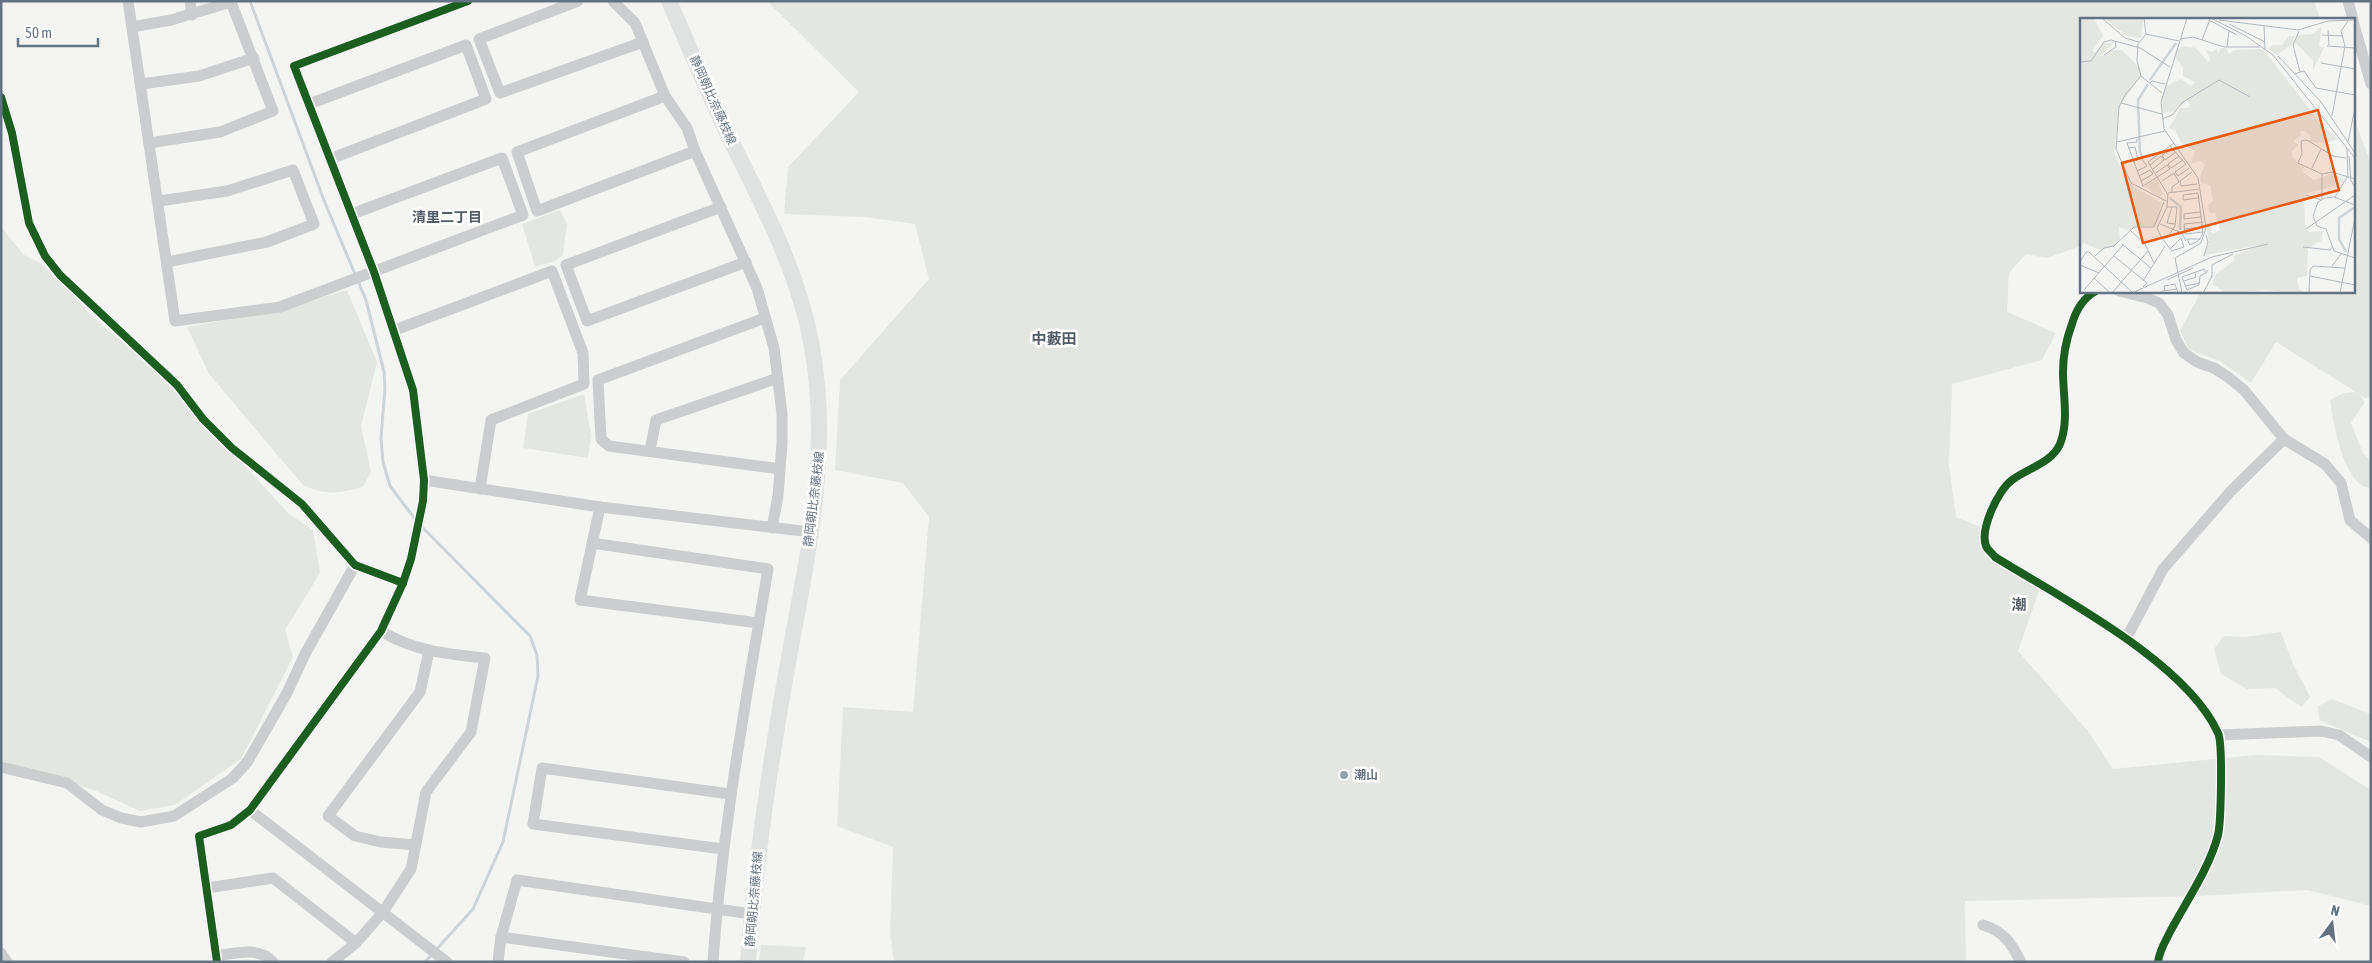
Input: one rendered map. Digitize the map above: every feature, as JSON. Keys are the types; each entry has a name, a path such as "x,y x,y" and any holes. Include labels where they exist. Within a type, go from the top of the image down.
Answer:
{"main road":[{"name":"静岡朝比奈藤枝線","path":"670,1 710,96 779,241 802,305 812,348 820,446 811,532 762,824 748,962"}],"street":[{"path":"128,1 175,321 280,307 345,284 523,215 502,158 352,214"},
{"path":"190,1 192,14"},
{"path":"273,962 264,953 249,951 217,959 199,836 231,825 250,810 380,631 403,583 411,559 416,527 423,501 424,480 413,390 395,330 294,66 468,1"},
{"path":"578,1 479,39 500,93 643,42"},
{"path":"613,1 635,23 665,96 687,128 757,288 774,348 782,414 780,469 772,528"},
{"path":"2348,1 2352,18"},
{"path":"132,26 192,14 231,2 273,111 220,132 149,143"},
{"path":"2354,24 2371,84"},
{"path":"308,104 466,44 486,99 330,159"},
{"path":"140,84 199,76 254,58"},
{"path":"665,96 517,152 537,211 695,150"},
{"path":"1,98 12,133 28,223 45,256 60,275 177,385 203,419 232,448 302,504 355,565 403,583"},
{"path":"159,202 227,191 292,170 314,224 267,242 167,262"},
{"path":"721,207 566,265 587,321 746,262"},
{"path":"395,330 552,271 583,353 584,384 491,420 480,489"},
{"path":"2094,292 2085,297 2074,318 2066,341 2063,371 2064,426 2060,444 2054,454 2026,474 2012,480 2000,494 1985,528 1987,547 1995,557 2126,639 2181,681 2194,696 2219,735 2221,812 2218,836 2210,856 2169,934 2158,962"},
{"path":"2123,292 2159,303 2168,316 2176,340 2184,353 2197,362 2221,372 2244,390 2284,439 2325,464 2341,483 2350,520 2371,538"},
{"path":"765,318 598,380 601,439 609,446 650,450 780,469"},
{"path":"650,450 656,420 778,378"},
{"path":"2126,639 2163,569 2231,491 2284,439"},
{"path":"424,480 600,507 811,532"},
{"path":"600,507 580,600 759,623"},
{"path":"592,544 768,569 730,794 713,962"},
{"path":"1,767 67,783 102,810 121,818 141,822 174,816 233,778 248,761 287,693 305,654 355,565"},
{"path":"332,962 356,942 383,912 411,870 426,792 471,732 485,658 429,651 400,642 380,631"},
{"path":"415,845 381,842 355,836 328,816 420,692 429,651"},
{"path":"2219,735 2321,731 2339,735 2371,758"},
{"path":"724,849 534,824 542,768 730,794"},
{"path":"250,810 445,960"},
{"path":"206,888 273,878 356,942"},
{"path":"498,962 501,937 517,880 752,914"},
{"path":"1984,925 1998,930 2010,940 2021,962"},
{"path":"501,937 684,962"},
{"path":"1,953 7,962"}],"shaded area":[{"path":"767,1 2314,1 2320,18 2080,18 2080,246 2047,258 2026,254 2009,273 2007,312 2056,333 2042,360 1952,384 1949,465 1956,517 1981,527 1987,547 2039,591 2018,651 2088,731 2113,769 2255,755 2319,757 2371,790 2371,906 2307,890 2199,896 1965,901 1966,962 894,962 890,933 893,847 837,826 843,707 913,712 929,517 903,483 835,470 840,380 929,279 915,224 865,217 784,214 788,167 859,92"},
{"path":"2354,119 2371,163 2371,397 2365,398 2359,394 2365,402 2351,423 2363,453 2371,462 2371,488 2361,485 2348,468 2339,445 2331,409 2330,400 2344,393 2356,392 2276,342 2251,383 2220,361 2189,350 2180,331 2200,292 2354,292"},
{"path":"560,210 567,224 563,255 555,261 535,267 522,224"},
{"path":"1,227 24,255 40,263 68,288 88,312 170,384 289,514 313,530 320,573 285,630 293,657 241,759 175,805 140,811 94,790 1,761"},
{"path":"347,290 377,362 361,426 371,472 363,487 340,492 326,492 303,485 209,374 187,327 280,310"},
{"path":"584,394 591,436 588,458 523,448 528,414"},
{"path":"2281,632 2293,664 2310,697 2301,707 2275,688 2247,689 2221,674 2214,649 2224,636 2245,637"},
{"path":"2332,699 2371,714 2371,742 2319,720 2318,706"},
{"path":"761,945 806,947 803,962 759,962"}],"waterway":[{"path":"250,1 325,203 366,300 384,372 385,388 381,438 383,462 390,486 415,519"},
{"path":"421,526 530,636 537,655 538,676 503,842 473,909 425,962"}],"cycle path":[{"path":"217,962 199,836 231,825 250,810 381,631 403,583 411,559 423,501 424,480 413,390 374,272 294,66 468,1"},
{"path":"1,97 12,133 29,223 45,256 60,275 177,385 203,419 232,448 302,504 355,565 403,583"},
{"path":"2094,292 2087,297 2078,309 2067,342 2063,372 2065,418 2060,444 2056,451 2045,461 2018,476 2007,485 1996,502 1987,522 1985,541 1987,548 1995,557 2086,612 2151,657 2179,681 2202,707 2218,733 2221,751 2218,835 2204,872 2165,942 2158,962"}],"place":[{"name":"潮山","path":"1344,775"}],"district":[{"name":"清里二丁目","path":"447,217"},
{"name":"中藪田","path":"1054,339"},
{"name":"潮","path":"2019,605"}]}
